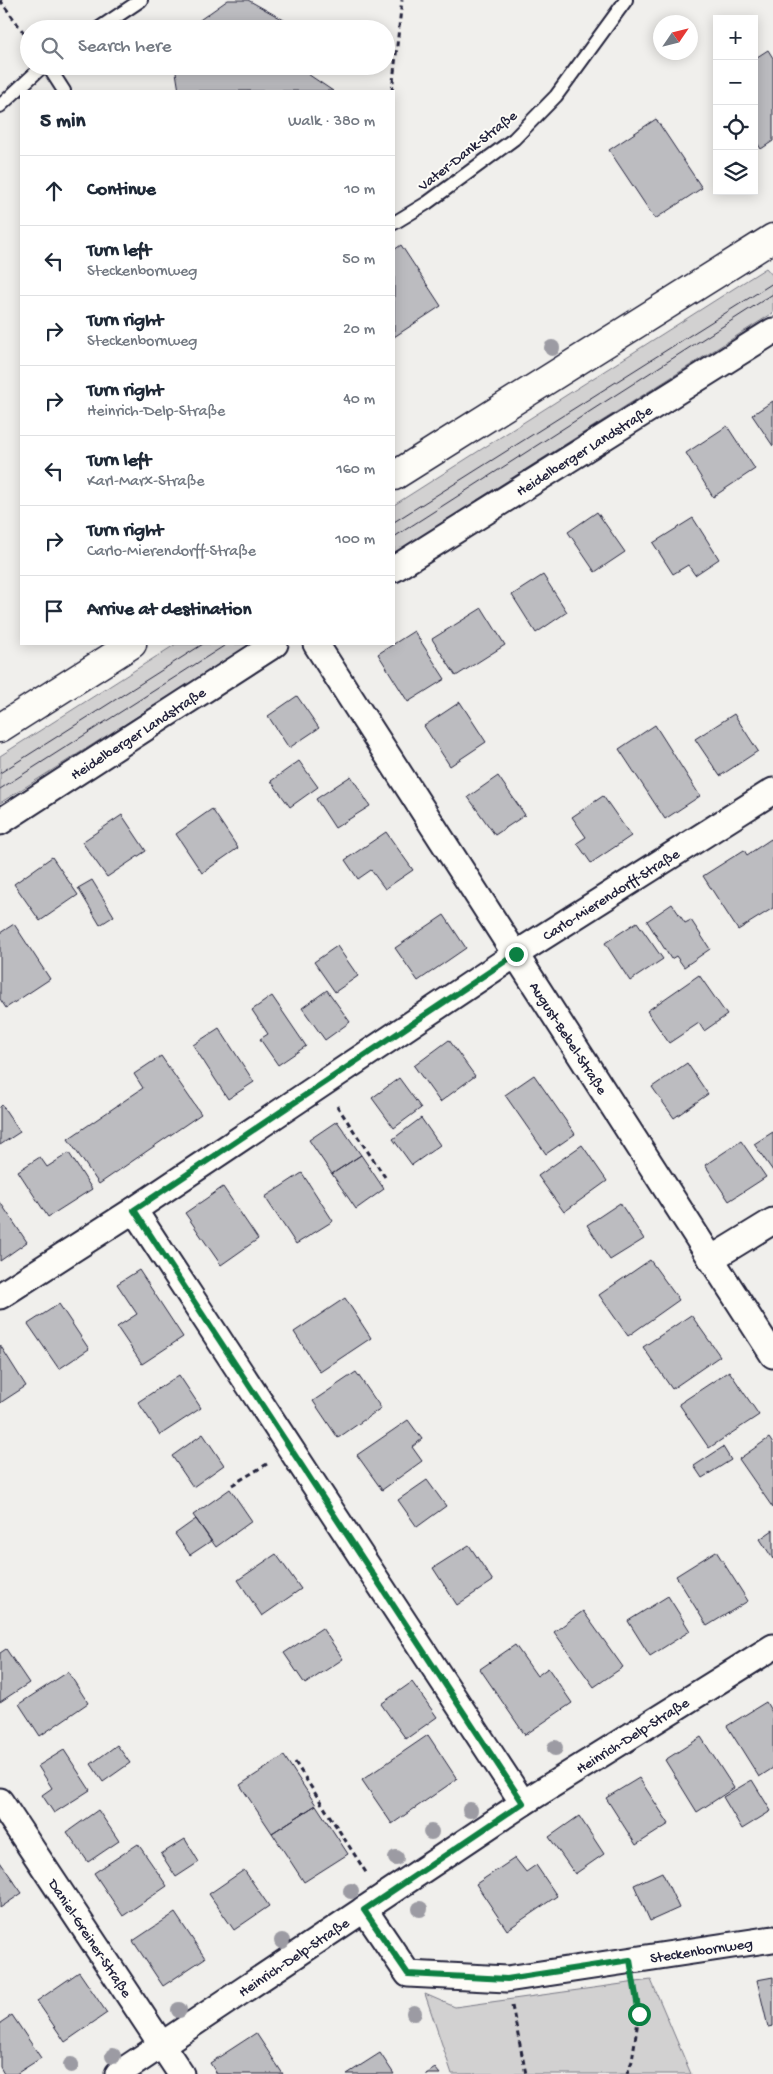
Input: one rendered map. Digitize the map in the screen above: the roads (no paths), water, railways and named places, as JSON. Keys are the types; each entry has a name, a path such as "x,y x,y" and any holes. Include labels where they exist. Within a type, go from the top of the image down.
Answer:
{"street":[{"path":"395,475 773,238"},
{"name":"Heidelberger Landstraße","path":"395,568 773,331"},
{"path":"0,728 130,645"},
{"name":"Heidelberger Landstraße","path":"0,822 273,645"},
{"name":"August-Bebel-Straße","path":"317,645 773,1355"},
{"name":"Carlo-Mierendorff-Straße","path":"0,1296 134,1210 516,954 773,791"},
{"path":"134,1210 523,1803"},
{"path":"711,1259 773,1220"},
{"name":"Heinrich-Delp-Straße","path":"118,2074 523,1803 773,1648"},
{"name":"Daniel-Greiner-Straße","path":"0,1801 181,2074"},
{"name":"Steckenbornweg","path":"374,1904 408,1974 507,1979 773,1939"}],"lane":[{"path":"111,20 141,0"},
{"name":"Vater-Dank-Straße","path":"395,222 427,203 514,139 556,96 626,0"},
{"path":"0,106 33,75"},
{"path":"54,75 63,90"}],"tram line":[{"path":"395,521 773,283"},
{"path":"395,536 773,294"},
{"path":"0,773 201,645"},
{"path":"0,789 225,645"}]}
